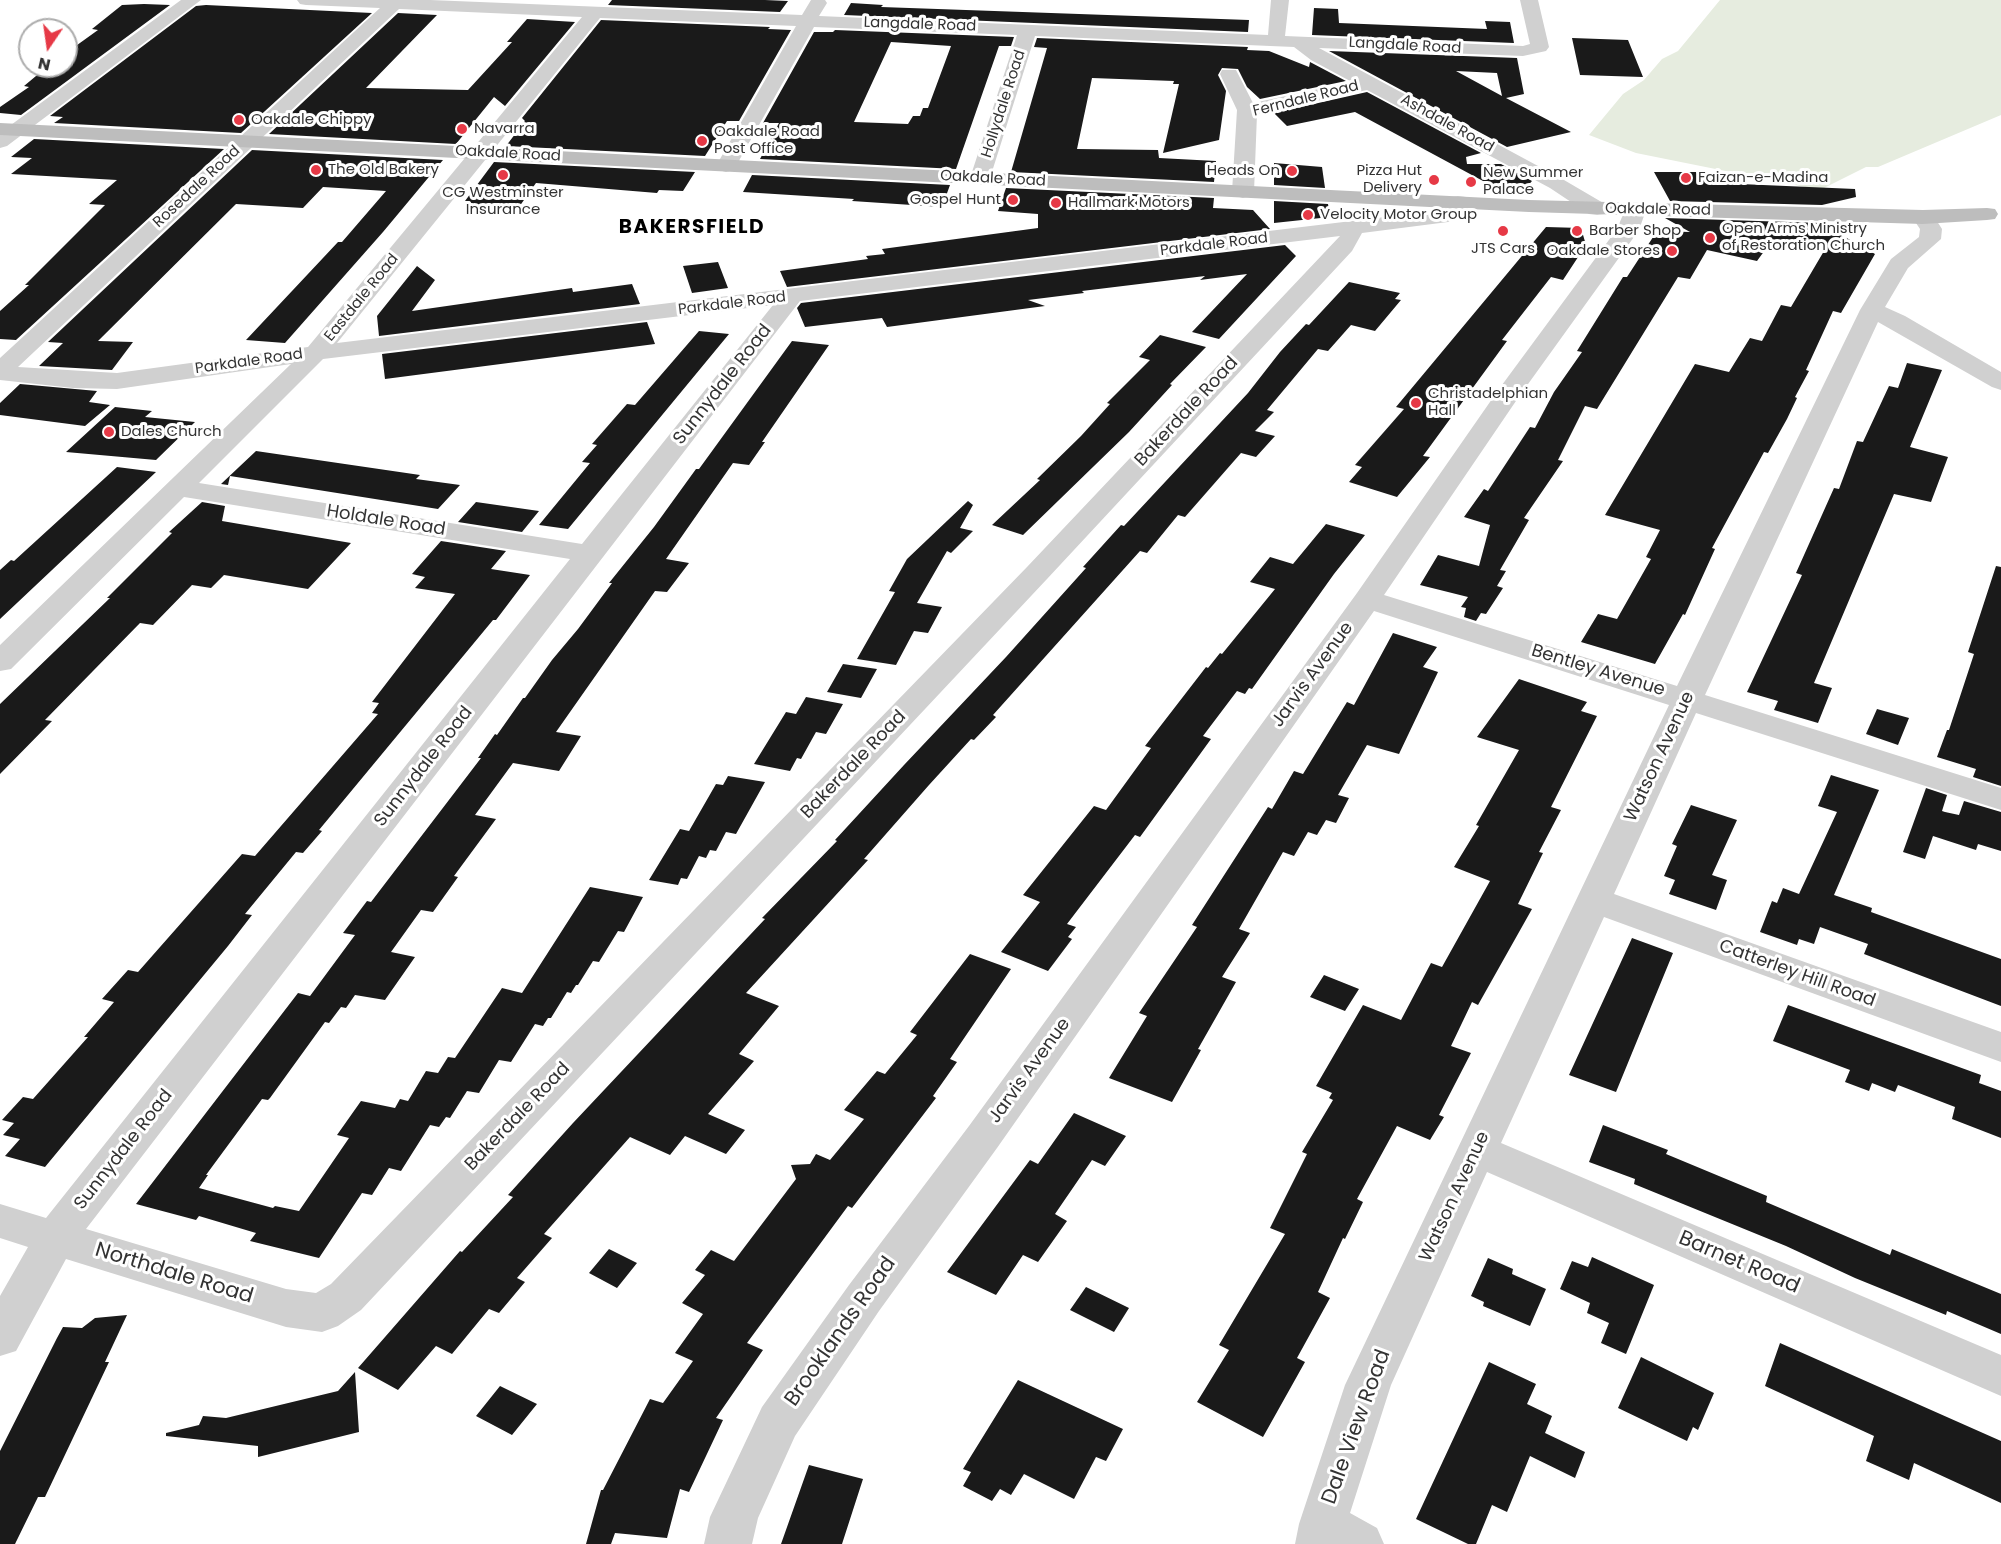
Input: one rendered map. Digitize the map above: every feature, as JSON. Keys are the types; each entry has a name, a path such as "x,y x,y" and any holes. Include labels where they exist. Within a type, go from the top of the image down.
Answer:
{"street":[{"path":"5,134 192,0"},
{"name":"Langdale Road","path":"306,0 1534,50 1540,47 1529,0"},
{"path":"726,166 820,0"},
{"path":"1276,40 1280,0"},
{"name":"Rosedale Road","path":"0,372 397,2"},
{"name":"Eastdale Road","path":"0,662 316,353 596,11"},
{"name":"Hollydale Road","path":"980,178 1028,30"},
{"name":"Ashdale Road","path":"1297,41 1318,56 1557,184 1597,209"},
{"path":"1229,74 1247,110"},
{"name":"Ferndale Road","path":"1243,192 1247,110 1371,83"},
{"name":"Oakdale Road","path":"5,134 479,152 1597,209 1923,217 1996,211"},
{"name":"Parkdale Road","path":"0,372 73,380 117,381 316,353 1440,217 1449,212 1458,202"},
{"name":"Jarvis Avenue","path":"983,1137 1367,599 1508,394 1628,230 1635,210"},
{"name":"Watson Avenue","path":"1402,1312 1687,699 1872,310 1899,264 1930,239 1932,229 1923,217"},
{"name":"Bakerdale Road","path":"346,1297 1037,573 1344,246 1351,237 1352,228"},
{"name":"Sunnydale Road","path":"0,1337 55,1238 792,296"},
{"path":"1872,310 1897,321 2001,382"},
{"name":"Holdale Road","path":"180,488 591,554"},
{"name":"Bentley Avenue","path":"1367,599 2001,799"},
{"name":"Catterley Hill Road","path":"1593,900 2001,1047"},
{"name":"Brooklands Road","path":"728,1544 734,1517 778,1422 864,1298 983,1137"},
{"name":"Barnet Road","path":"1477,1150 2001,1376"},
{"name":"Northdale Road","path":"0,1221 286,1308 322,1313 346,1297"},
{"name":"Dale View Road","path":"1334,1537 1368,1385 1402,1312"}],"shaded area":[{"path":"1720,0 2001,0 2001,115 1878,167 1866,167 1820,190 1636,153 1589,135 1623,94 1644,80 1662,59 1678,51"}],"building":[{"path":"612,0 788,1 780,12 608,5"},
{"path":"851,3 883,5 881,7 1249,20 1248,32 844,15"},
{"path":"122,5 170,5 78,73 78,44 98,30 92,29"},
{"path":"196,6 372,13 241,133 54,123 63,117 50,116"},
{"path":"1314,8 1338,9 1339,23 1487,29 1485,21 1510,22 1514,43 1312,35"},
{"path":"398,13 437,15 366,88 468,90 512,42 507,42 527,19 575,22 505,106 494,97 456,144 269,134"},
{"path":"601,20 770,27 768,29 791,30 739,121 727,121 705,156 506,146 525,121 522,118"},
{"path":"835,30 1014,37 1011,46 999,46 956,169 760,159 779,123 763,123 814,32 833,32","holes":["891,42 951,46 928,108 923,108 920,116 913,116 908,124 854,122"]},
{"path":"1037,38 1248,47 1247,50 1269,51 1309,67 1310,62 1346,81 1260,99 1247,87 1238,69 1222,68 1218,75 1226,91 1219,140 1163,153 1179,84 1173,84 1174,81 1092,78 1077,149 1158,150 1159,158 1216,161 1214,182 1011,172 1047,48 1034,47"},
{"path":"1572,38 1628,40 1643,77 1580,75"},
{"path":"1329,51 1517,58 1524,94 1506,98 1571,132 1507,147","holes":["1456,71 1497,73 1502,96"]},
{"path":"34,78 71,78 21,115 0,113 0,107 29,87 24,86"},
{"path":"1367,92 1481,153 1466,157 1467,164 1501,164 1532,181 1525,189 1496,188 1355,112 1287,126 1274,113"},
{"path":"34,139 224,149 16,340 0,339 0,311 29,285 25,285 105,205 89,204 117,180 11,174 32,158 11,157"},
{"path":"252,150 443,160 285,343 246,340 338,242 342,242 386,191 323,187 303,208 236,204 98,341 133,342 112,370 39,366 63,343 48,342"},
{"path":"494,162 695,172 683,191 659,190 657,193 536,183 519,207 467,205 470,201 465,201"},
{"path":"1274,163 1322,167 1325,188 1274,185"},
{"path":"1654,172 1696,172 1698,176 1710,177 1717,183 1855,189 1856,197 1822,205 1670,201"},
{"path":"752,175 950,185 942,207 743,192"},
{"path":"1006,188 1214,198 1213,208 1253,210 1270,229 787,287 780,271 868,259 866,256 885,254 882,249 1038,228 1038,214 998,211"},
{"path":"1274,201 1328,204 1330,217 1274,223"},
{"path":"1665,218 1820,223 1875,254 1841,313 1833,311 1787,419 1768,453 1764,452 1712,548 1715,549 1685,615 1683,614 1655,664 1581,642 1598,614 1617,619 1651,559 1646,557 1660,530 1605,515 1695,364 1729,372 1750,338 1762,341 1781,305 1791,307 1824,251 1765,250 1757,261 1707,250 1690,279 1678,277 1597,409 1585,406 1558,460 1563,461 1524,518 1529,520 1500,570 1506,571 1497,586 1503,588 1486,614 1481,613 1476,621 1464,617 1466,608 1461,607 1468,597 1420,585 1438,555 1479,566 1490,525 1464,517 1484,489 1488,491 1530,427 1535,428 1554,392 1582,352 1577,351 1623,277 1627,277 1657,231 1690,232"},
{"path":"1546,227 1581,228 1586,245 1563,280 1551,277 1502,340 1507,341 1423,456 1430,457 1397,497 1349,482 1362,467 1355,465 1404,409 1396,407"},
{"path":"1285,245 1296,256 1219,339 1192,332 1247,274 1200,280 1205,276 1082,291 1084,293 1028,300 1045,306 887,327 882,318 805,327 797,308 801,303"},
{"path":"718,262 728,288 692,293 683,266"},
{"path":"417,266 435,280 412,311 572,288 573,292 632,284 640,304 379,336 377,316"},
{"path":"1349,282 1400,293 1395,299 1401,300 1375,331 1351,325 1328,351 1318,349 1267,410 1274,412 1255,431 1275,436 1256,457 1241,453 1185,517 1178,515 1147,553 1140,551 993,715 996,717 974,740 971,739 929,785 864,859 868,860 746,993 779,1006 739,1054 754,1061 708,1114 745,1130 726,1154 685,1136 670,1155 630,1137 544,1234 552,1238 517,1278 525,1282 499,1313 489,1309 452,1354 436,1346 398,1390 358,1368 460,1251 462,1252 513,1197 508,1195 573,1123 1006,657 1086,568 1083,567 1121,525 1124,526 1248,393 1280,352"},
{"path":"647,322 655,344 385,379 382,354"},
{"path":"699,331 729,334 568,529 539,525 590,463 582,462 597,445 592,444 627,404 635,405"},
{"path":"1160,335 1206,347 1170,384 1172,385 1129,432 1023,535 992,525 1040,480 1037,479 1081,436 1110,404 1107,403 1150,360 1139,357"},
{"path":"792,341 829,345 762,442 765,442 749,465 733,463 666,559 689,563 667,592 655,591 556,732 581,736 559,771 513,763 475,815 496,819 454,876 458,877 433,912 421,910 391,952 415,957 385,1000 355,995 346,1008 341,1007 329,1023 325,1022 270,1098 262,1099 199,1188 273,1208 275,1206 299,1211 349,1138 337,1135 361,1101 395,1108 400,1099 408,1101 426,1071 438,1073 448,1057 455,1058 502,988 522,993 590,887 643,897 624,932 618,931 599,962 593,961 578,985 571,993 567,992 551,1018 548,1018 543,1026 535,1024 511,1062 499,1060 479,1093 467,1091 450,1118 446,1117 439,1127 430,1125 401,1171 389,1168 372,1195 362,1193 319,1258 250,1241 256,1233 199,1216 196,1220 136,1204 298,993 310,996 355,935 343,933 367,901 371,902 481,758 478,758 495,734 497,735 552,660 578,629 612,583 609,583 696,469 699,469"},
{"path":"1907,363 1942,370 1910,447 1948,457 1931,502 1894,494 1814,683 1832,688 1818,723 1774,710 1778,701 1747,692 1802,575 1796,573 1834,488 1839,489 1857,441 1863,442 1889,386 1898,388"},
{"path":"20,384 97,391 89,402 110,405 85,426 0,415 0,403"},
{"path":"115,407 152,411 145,417 195,422 156,460 66,452"},
{"path":"256,451 420,475 416,479 460,485 438,509 230,476 228,485 221,484"},
{"path":"117,467 156,472 0,619 0,570 11,560 14,561"},
{"path":"968,501 973,505 960,528 973,531 951,553 947,551 917,603 942,607 928,633 914,631 896,665 857,659 895,592 889,591 907,559"},
{"path":"202,502 225,506 222,521 351,543 308,589 224,575 211,588 192,585 153,625 140,623 45,720 52,721 0,774 0,704 110,598 107,598 172,533 169,532"},
{"path":"476,502 539,511 522,532 458,522"},
{"path":"1326,524 1365,535 1334,574 1252,689 1249,688 1245,694 1237,691 1203,736 1211,739 1140,837 1135,835 1067,924 1076,927 1068,937 1072,939 1048,971 1001,952 1040,902 1023,895 1094,806 1106,810 1151,748 1145,746 1206,667 1208,668 1220,653 1222,654 1275,589 1250,582 1270,557 1293,564"},
{"path":"441,541 506,551 491,569 530,575 496,620 493,620 319,830 322,831 303,853 296,852 245,914 252,915 45,1167 5,1156 20,1139 3,1135 14,1123 2,1120 23,1097 33,1099 88,1037 84,1037 114,1002 102,999 128,970 138,972 242,854 255,856 378,714 372,713 379,703 372,702 455,594 415,588 425,577 412,574"},
{"path":"1996,566 2001,567 2001,786 1973,777 1976,769 1937,757 1947,730 1949,730 1974,654 1968,652"},
{"path":"1393,633 1437,647 1423,667 1438,672 1399,754 1367,745 1338,795 1349,798 1336,823 1326,820 1317,835 1308,832 1294,856 1283,852 1239,929 1250,933 1222,977 1236,982 1198,1049 1201,1050 1172,1102 1109,1078 1147,1016 1139,1013 1197,927 1192,925 1268,807 1272,809 1294,771 1303,774 1347,702 1354,705"},
{"path":"843,664 877,669 861,698 827,692"},
{"path":"1519,679 1587,702 1581,711 1597,716 1551,807 1561,810 1539,852 1543,853 1518,904 1532,909 1478,1005 1472,1002 1451,1046 1471,1053 1439,1115 1444,1117 1430,1140 1397,1126 1357,1199 1363,1202 1318,1292 1330,1298 1297,1358 1305,1362 1263,1437 1197,1402 1229,1350 1219,1345 1285,1234 1270,1228 1307,1154 1302,1152 1333,1100 1329,1098 1332,1093 1316,1086 1363,1005 1401,1020 1431,963 1442,967 1490,881 1454,867 1479,826 1476,825 1519,750 1477,737"},
{"path":"806,697 843,704 826,734 816,732 801,759 797,758 790,771 754,764 786,712 796,714"},
{"path":"1877,709 1909,718 1898,745 1866,734"},
{"path":"1831,775 1879,790 1834,895 1872,908 1871,912 2001,959 2001,1006 1864,954 1868,944 1820,927 1814,944 1799,939 1797,945 1760,932 1772,901 1777,903 1783,888 1799,894 1837,812 1818,806"},
{"path":"728,776 765,782 736,834 726,832 716,851 710,850 706,858 699,856 687,879 681,878 678,885 649,880 680,829 689,831 716,784 723,785"},
{"path":"1926,788 1947,795 1942,811 1945,812 1959,815 1964,801 2001,812 2001,851 1978,844 1976,850 1933,836 1925,859 1903,852"},
{"path":"1691,805 1737,820 1712,875 1727,880 1716,910 1669,894 1675,880 1664,876 1677,846 1672,844"},
{"path":"1632,938 1673,953 1616,1092 1569,1075"},
{"path":"970,954 1011,969 950,1059 957,1062 933,1096 936,1098 852,1208 848,1206 747,1343 763,1350 716,1418 723,1420 689,1492 680,1489 667,1538 615,1533 611,1544 586,1544 601,1490 650,1399 663,1403 693,1361 675,1353 703,1314 682,1303 705,1275 695,1270 711,1250 734,1261 796,1179 791,1165 810,1164 816,1154 830,1160 864,1119 844,1110 877,1071 885,1074 917,1035 910,1032"},
{"path":"1324,975 1359,989 1345,1011 1310,997"},
{"path":"1788,1005 1981,1075 1979,1083 2001,1091 2001,1138 1952,1119 1955,1107 1898,1085 1895,1092 1872,1083 1869,1091 1845,1082 1850,1070 1773,1041"},
{"path":"1074,1113 1126,1136 1105,1166 1092,1160 1055,1214 1067,1221 1038,1262 1023,1255 996,1295 947,1272 1030,1160 1038,1164"},
{"path":"1603,1125 1668,1150 1666,1154 1767,1196 1766,1202 1890,1255 1892,1249 2001,1294 2001,1334 1947,1311 1946,1315 1855,1278 1786,1246 1634,1184 1635,1179 1589,1162"},
{"path":"609,1249 637,1263 617,1288 589,1273"},
{"path":"1592,1257 1654,1285 1626,1354 1601,1343 1609,1323 1587,1313 1590,1303 1560,1289 1572,1261 1588,1267"},
{"path":"1488,1258 1513,1269 1512,1274 1546,1289 1530,1326 1483,1306 1484,1302 1471,1296"},
{"path":"1086,1287 1129,1308 1114,1332 1070,1310"},
{"path":"127,1315 105,1362 109,1362 45,1497 38,1497 15,1544 0,1544 0,1451 63,1327 82,1328 95,1318"},
{"path":"1780,1343 2001,1441 2001,1503 1914,1463 1909,1480 1866,1461 1874,1436 1765,1386"},
{"path":"1641,1357 1714,1393 1698,1430 1693,1427 1687,1441 1618,1408"},
{"path":"1489,1362 1536,1384 1527,1404 1552,1416 1545,1433 1585,1452 1575,1478 1530,1456 1507,1512 1492,1505 1476,1544 1468,1544 1416,1519"},
{"path":"355,1372 359,1432 258,1457 258,1446 166,1436 166,1433 199,1425 203,1416 226,1418 338,1391"},
{"path":"1018,1380 1123,1429 1106,1461 1096,1457 1074,1499 1024,1474 1011,1495 1000,1489 992,1501 963,1486 971,1472 963,1469"},
{"path":"500,1386 537,1404 512,1435 476,1416"},
{"path":"809,1465 863,1479 842,1544 781,1544"}],"place":[{"name":"Oakdale Chippy","path":"239,120"},
{"name":"Navarra","path":"462,129"},
{"name":"Oakdale Road Post Office","path":"702,141"},
{"name":"The Old Bakery","path":"316,170"},
{"name":"Heads On","path":"1292,171"},
{"name":"CG Westminster Insurance","path":"503,175"},
{"name":"Faizan-e-Madina","path":"1686,178"},
{"name":"Pizza Hut Delivery","path":"1434,180"},
{"name":"New Summer Palace","path":"1471,182"},
{"name":"Gospel Hunt","path":"1013,200"},
{"name":"Hallmark Motors","path":"1056,203"},
{"name":"Velocity Motor Group","path":"1308,215"},
{"name":"JTS Cars","path":"1503,231"},
{"name":"Barber Shop","path":"1577,231"},
{"name":"Open Arms Ministry of Restoration Church","path":"1710,238"},
{"name":"Oakdale Stores","path":"1672,251"},
{"name":"Christadelphian Hall","path":"1416,403"},
{"name":"Dales Church","path":"109,432"}],"district":[{"name":"BAKERSFIELD","path":"692,228"}]}
